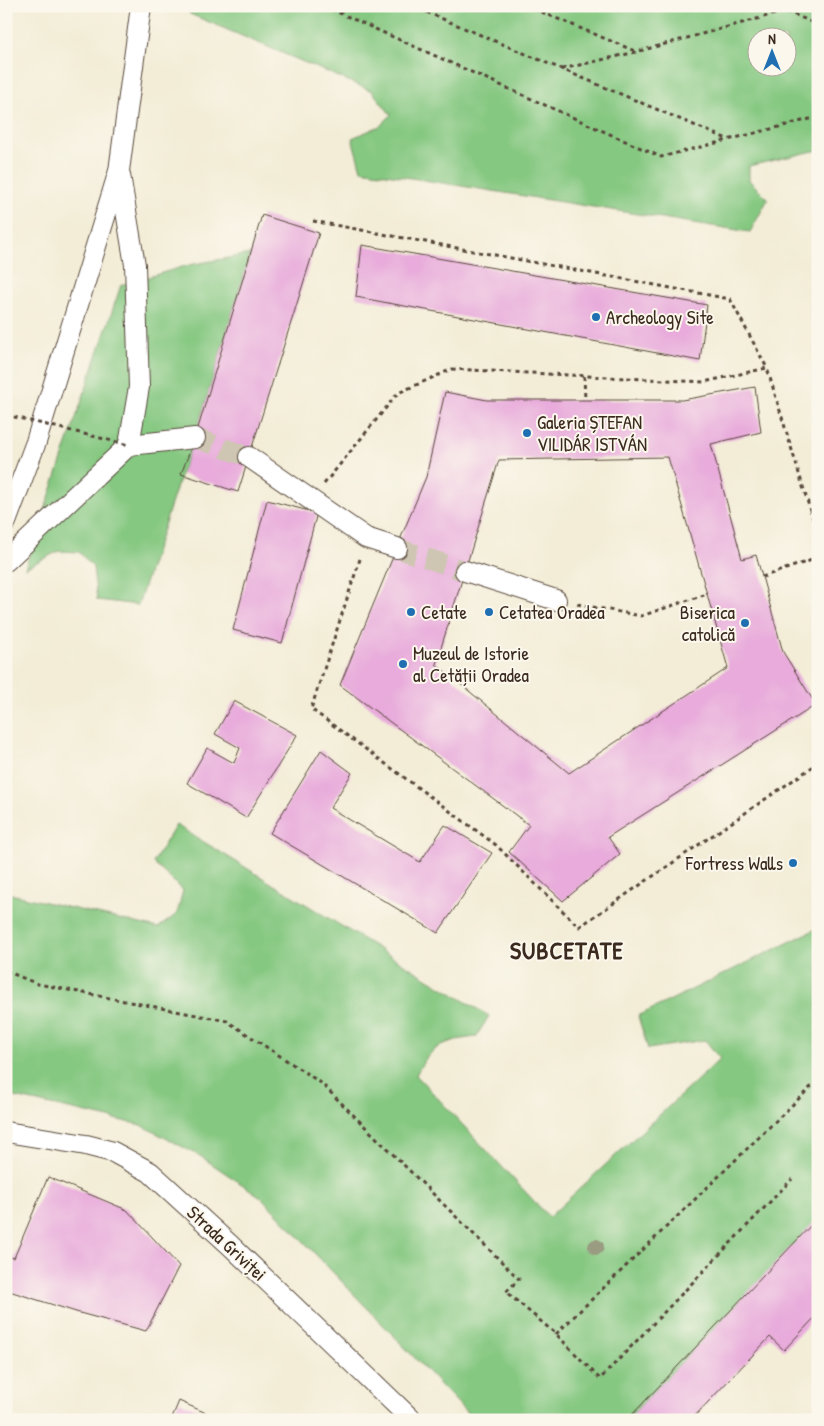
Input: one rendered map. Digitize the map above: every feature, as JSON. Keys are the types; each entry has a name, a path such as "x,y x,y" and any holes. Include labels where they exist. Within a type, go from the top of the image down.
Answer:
{"street":[{"path":"6,522 36,442 119,171 141,6"},
{"path":"6,562 129,445 136,410 139,378 135,266 119,171"},
{"path":"129,445 195,438"},
{"path":"249,457 366,538 397,548"},
{"path":"465,571 556,600"},
{"name":"Strada Griviței","path":"6,1132 86,1145 113,1152 150,1172 230,1245 412,1420"}],"path":[{"path":"324,6 662,157 818,117"},
{"path":"412,6 728,140"},
{"path":"526,6 636,52"},
{"path":"561,69 636,52 786,12 818,25"},
{"path":"313,221 730,299 767,368 818,536"},
{"path":"311,500 398,393 452,370 704,382 767,368"},
{"path":"584,376 585,400"},
{"path":"6,415 129,445"},
{"path":"366,538 311,709 496,844 579,927 818,763"},
{"path":"762,577 818,558"},
{"path":"556,600 641,616 707,594"},
{"path":"6,972 38,984 227,1021 321,1083 519,1279 506,1292 556,1334 600,1379 792,1179"},
{"path":"556,1334 818,1080"}],"green space":[{"path":"187,6 818,6 818,150 749,166 749,180 768,199 750,232 361,170 352,138 380,126 391,115 372,91 190,14"},
{"path":"250,254 195,438 181,474 138,605 97,600 93,567 79,552 59,551 25,568 121,285 189,265"},
{"path":"176,825 489,1016 476,1037 455,1040 440,1046 427,1057 416,1075 549,1217 720,1059 705,1040 648,1049 638,1016 818,928 818,1219 627,1420 474,1420 261,1197 200,1156 141,1125 6,1095 6,893 158,928 177,914 183,890 153,863"}],"building":[{"path":"262,215 319,233 238,492 181,474 195,438"},
{"path":"362,245 707,305 700,361 356,297"},
{"name":"Cetate","path":"755,387 761,432 711,444 742,559 756,555 783,652 816,705 608,837 620,854 563,901 509,852 529,825 340,685 426,477 445,392 487,400 682,400","holes":["668,457 728,668 569,773 436,664 499,460"]},
{"path":"267,500 317,513 282,643 233,630"},
{"path":"234,701 297,735 246,818 187,783 207,748 234,763 240,748 215,734"},
{"path":"321,750 352,773 330,808 420,862 445,825 492,853 438,933 270,833"},
{"path":"48,1177 127,1210 179,1266 146,1331 6,1290 6,1256 14,1258"},
{"path":"815,1221 818,1224 818,1314 784,1350 770,1337 691,1420 627,1420"},
{"path":"179,1401 222,1420 171,1420"}],"tunnel":[{"path":"195,438 249,457"},
{"path":"397,548 465,571"}],"place":[{"name":"Archeology Site","path":"596,317"},
{"name":"Galeria ȘTEFAN VILIDÁR ISTVÁN","path":"527,433"},
{"name":"Cetate","path":"411,612"},
{"name":"Cetatea Oradea","path":"489,612"},
{"name":"Biserica catolică","path":"745,623"},
{"name":"Muzeul de Istorie al Cetății Oradea","path":"403,664"},
{"name":"Fortress Walls","path":"793,863"}],"district":[{"name":"SUBCETATE","path":"567,951"}]}
